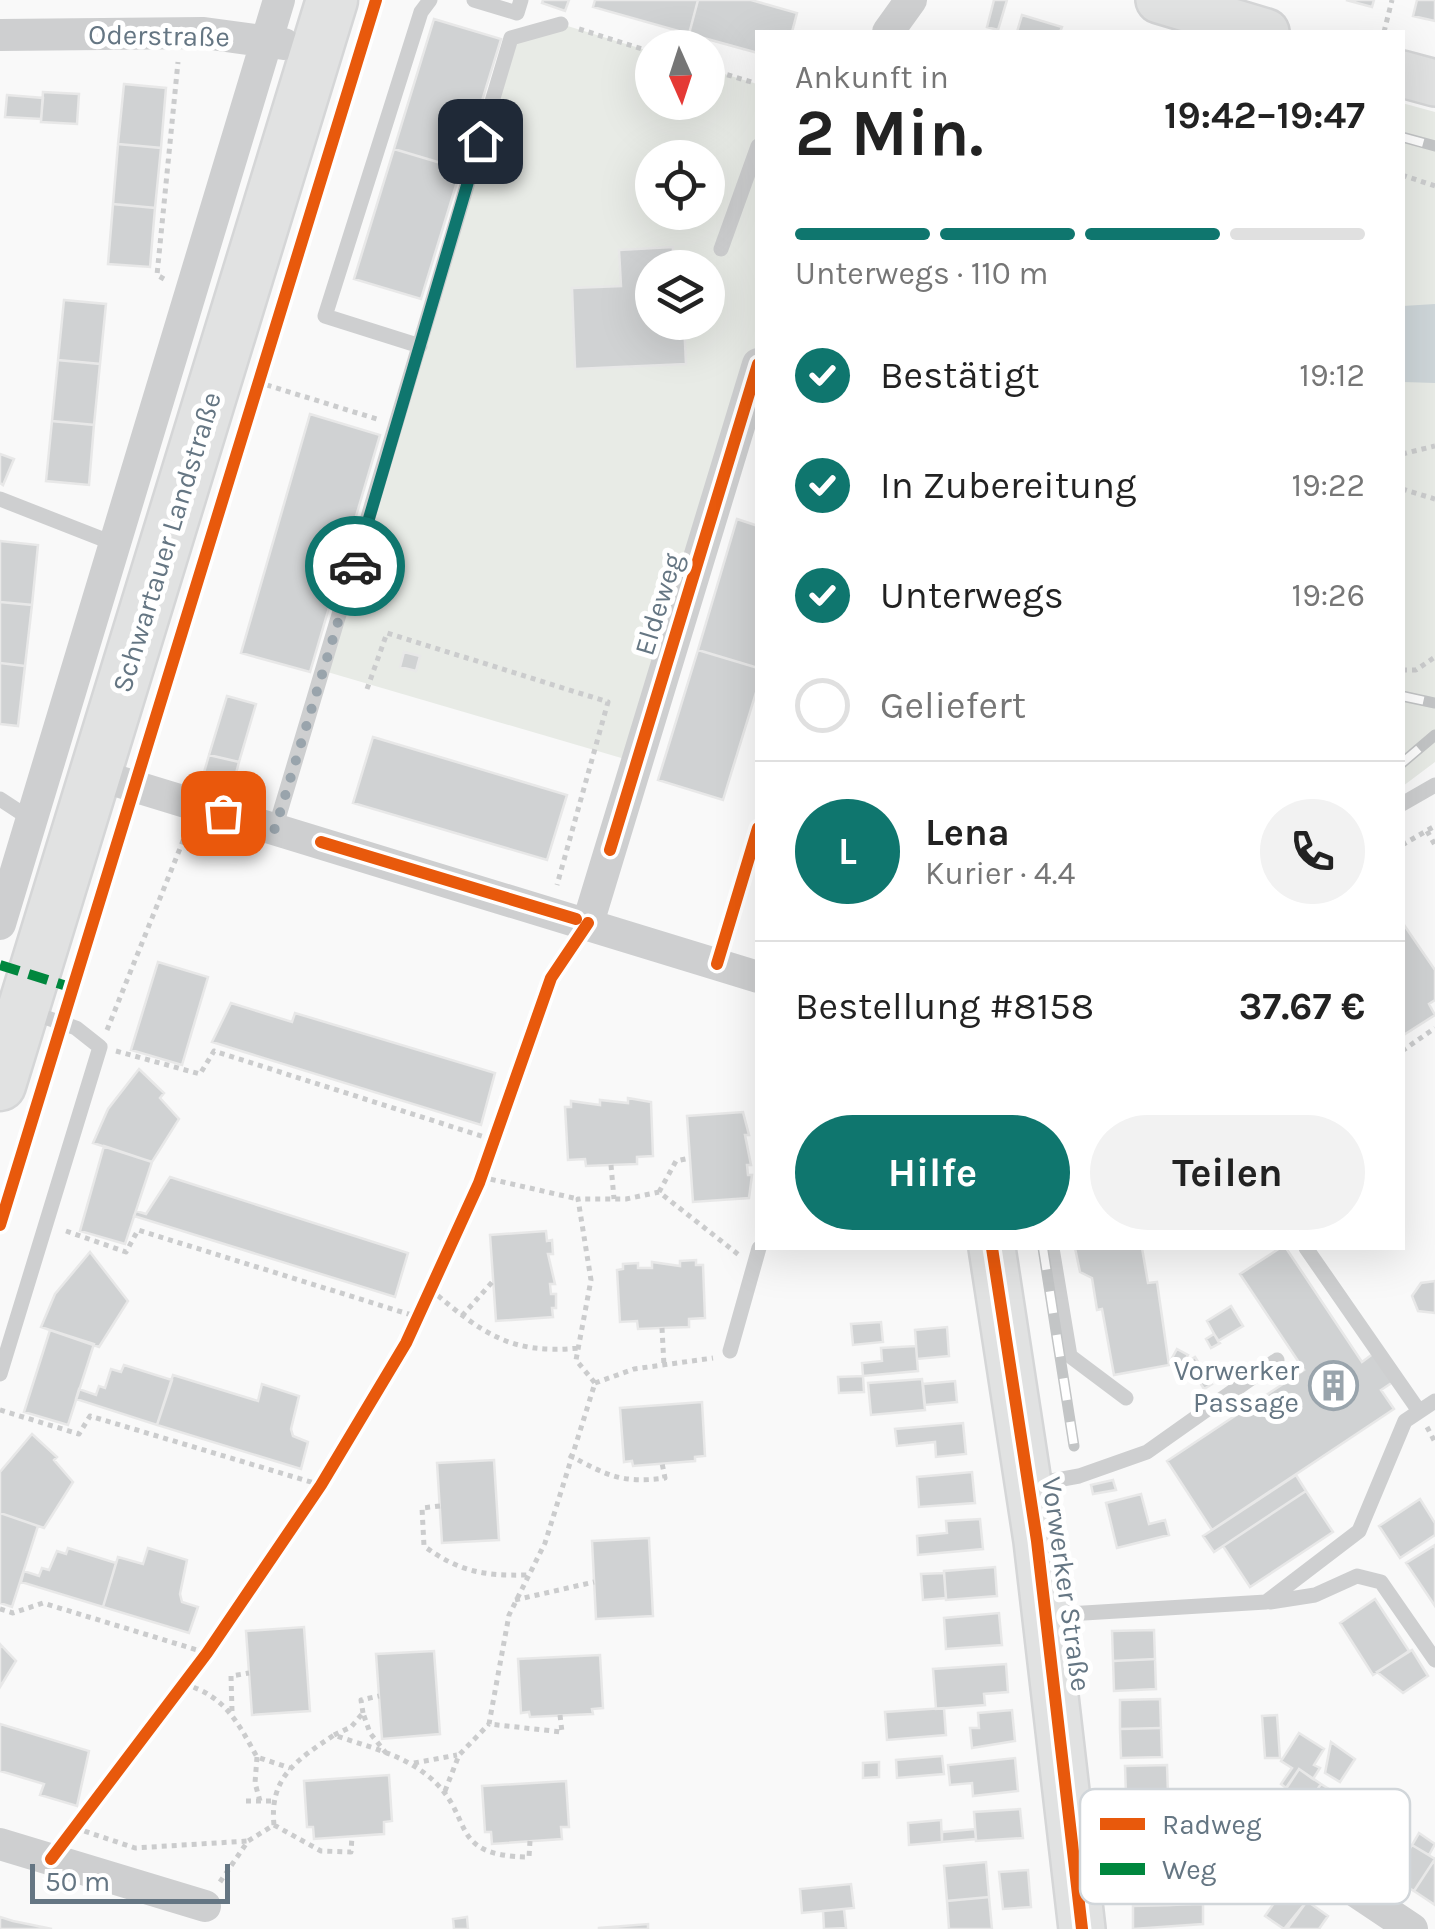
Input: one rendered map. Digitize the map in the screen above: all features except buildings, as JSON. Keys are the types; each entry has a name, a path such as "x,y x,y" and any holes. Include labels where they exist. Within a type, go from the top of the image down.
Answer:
{"main road":[{"name":"Schwartauer Landstraße","path":"0,1085 332,0"}],"street":[{"name":"Schwartauer Landstraße","path":"0,924 279,0"},
{"path":"889,30 911,0"},
{"path":"1149,30 1159,0 1259,30"},
{"name":"Oderstraße","path":"0,35 204,33 268,38 315,54"},
{"path":"1405,75 1435,83"},
{"name":"Eldeweg","path":"571,918 608,859 755,374"},
{"path":"94,774 755,975"},
{"name":"Vorwerker Straße","path":"992,1250 1029,1486 1082,1929"},
{"path":"0,1844 204,1906"},
{"path":"1075,1856 1080,1856"},
{"path":"1375,1904 1412,1929"}],"lane":[{"path":"420,346 325,316 421,12 430,0"},
{"path":"474,0 517,13 521,0"},
{"path":"275,829 511,38 561,24"},
{"path":"722,249 755,155"},
{"path":"0,499 115,544"},
{"path":"1405,802 1435,785"},
{"path":"0,799 32,820"},
{"path":"718,964 755,838"},
{"path":"0,1374 100,1046 76,1028 23,1010"},
{"path":"730,1351 758,1250"},
{"path":"1052,1250 1070,1356 1126,1398"},
{"path":"1307,1250 1419,1412"},
{"path":"1029,1486 1078,1476 1148,1452 1277,1360"},
{"path":"1266,1602 1359,1531 1404,1421 1435,1401"},
{"path":"1046,1615 1266,1602 1315,1594 1357,1576 1381,1582 1435,1660"}],"path":[{"path":"1384,30 1392,0"},
{"path":"561,24 635,47"},
{"path":"169,281 157,275 178,62"},
{"path":"725,74 755,83"},
{"path":"1405,176 1435,186"},
{"path":"251,400 262,364"},
{"path":"257,382 397,426"},
{"path":"1405,453 1435,446"},
{"path":"1405,490 1435,499"},
{"path":"367,689 387,633 608,702 571,918"},
{"path":"1405,670 1416,670 1435,657"},
{"path":"197,805 100,1046 200,1074 214,1051 494,1140"},
{"path":"1405,843 1435,826"},
{"path":"1427,831 1435,845"},
{"path":"1405,1049 1435,1028"},
{"path":"658,1192 676,1161 690,1158"},
{"path":"611,1165 614,1199"},
{"path":"481,1177 578,1199 614,1199 658,1192"},
{"path":"658,1192 694,1224 754,1265"},
{"path":"578,1199 591,1280 576,1360 595,1382"},
{"path":"46,1224 126,1252 138,1230 418,1317"},
{"path":"462,1316 494,1281"},
{"path":"430,1289 462,1316 498,1338 536,1352 579,1348"},
{"path":"662,1328 664,1366"},
{"path":"595,1382 634,1369 708,1361 730,1351"},
{"path":"445,1791 458,1755 489,1724 499,1651 515,1600 545,1543 569,1455 595,1382"},
{"path":"0,1410 79,1434 90,1416 321,1485"},
{"path":"569,1455 604,1474 632,1483 664,1478 662,1463"},
{"path":"440,1506 422,1508 424,1546 452,1566 486,1576 527,1576"},
{"path":"515,1600 594,1582"},
{"path":"0,1609 13,1613 43,1602 207,1652"},
{"path":"232,1711 230,1676 250,1673"},
{"path":"184,1684 210,1692 232,1711 257,1758 255,1784 260,1801"},
{"path":"380,1696 360,1700 370,1733 388,1755"},
{"path":"274,1826 271,1802 290,1768 334,1735 352,1728 363,1714"},
{"path":"489,1724 562,1732 560,1715"},
{"path":"334,1735 411,1763 445,1791 466,1838 492,1856 529,1857 530,1841"},
{"path":"411,1763 458,1755"},
{"path":"257,1758 290,1768"},
{"path":"246,1801 271,1802"},
{"path":"274,1826 321,1851 351,1852 352,1836"},
{"path":"204,1906 248,1841 274,1826"},
{"path":"75,1828 136,1848 248,1841"}],"shaded area":[{"path":"561,24 635,47 635,120 725,120 725,74 755,83 755,371 635,762 324,671 511,38"},
{"path":"1405,104 1435,112 1435,762 1405,784"},
{"path":"1435,304 1435,383 1405,382 1405,306"}],"railway":[{"path":"1405,138 1435,146"},
{"path":"1405,697 1435,703"},
{"path":"1405,760 1435,735"},
{"path":"1043,1250 1074,1446"}],"marked path":[{"path":"0,965 73,988"}],"cycle path":[{"path":"0,1225 376,0"},
{"path":"610,850 755,374"},
{"path":"717,964 755,838"},
{"path":"321,842 576,919"},
{"path":"51,1859 207,1653 321,1485 406,1343 479,1183 551,978 588,923"},
{"path":"992,1250 1037,1541 1082,1929"}],"way so far":[{"path":"223,813 275,829 355,566"}],"place":[{"name":"Vorwerker Passage","path":"1334,1386"}],"route":[{"path":"355,566 480,141"}]}
